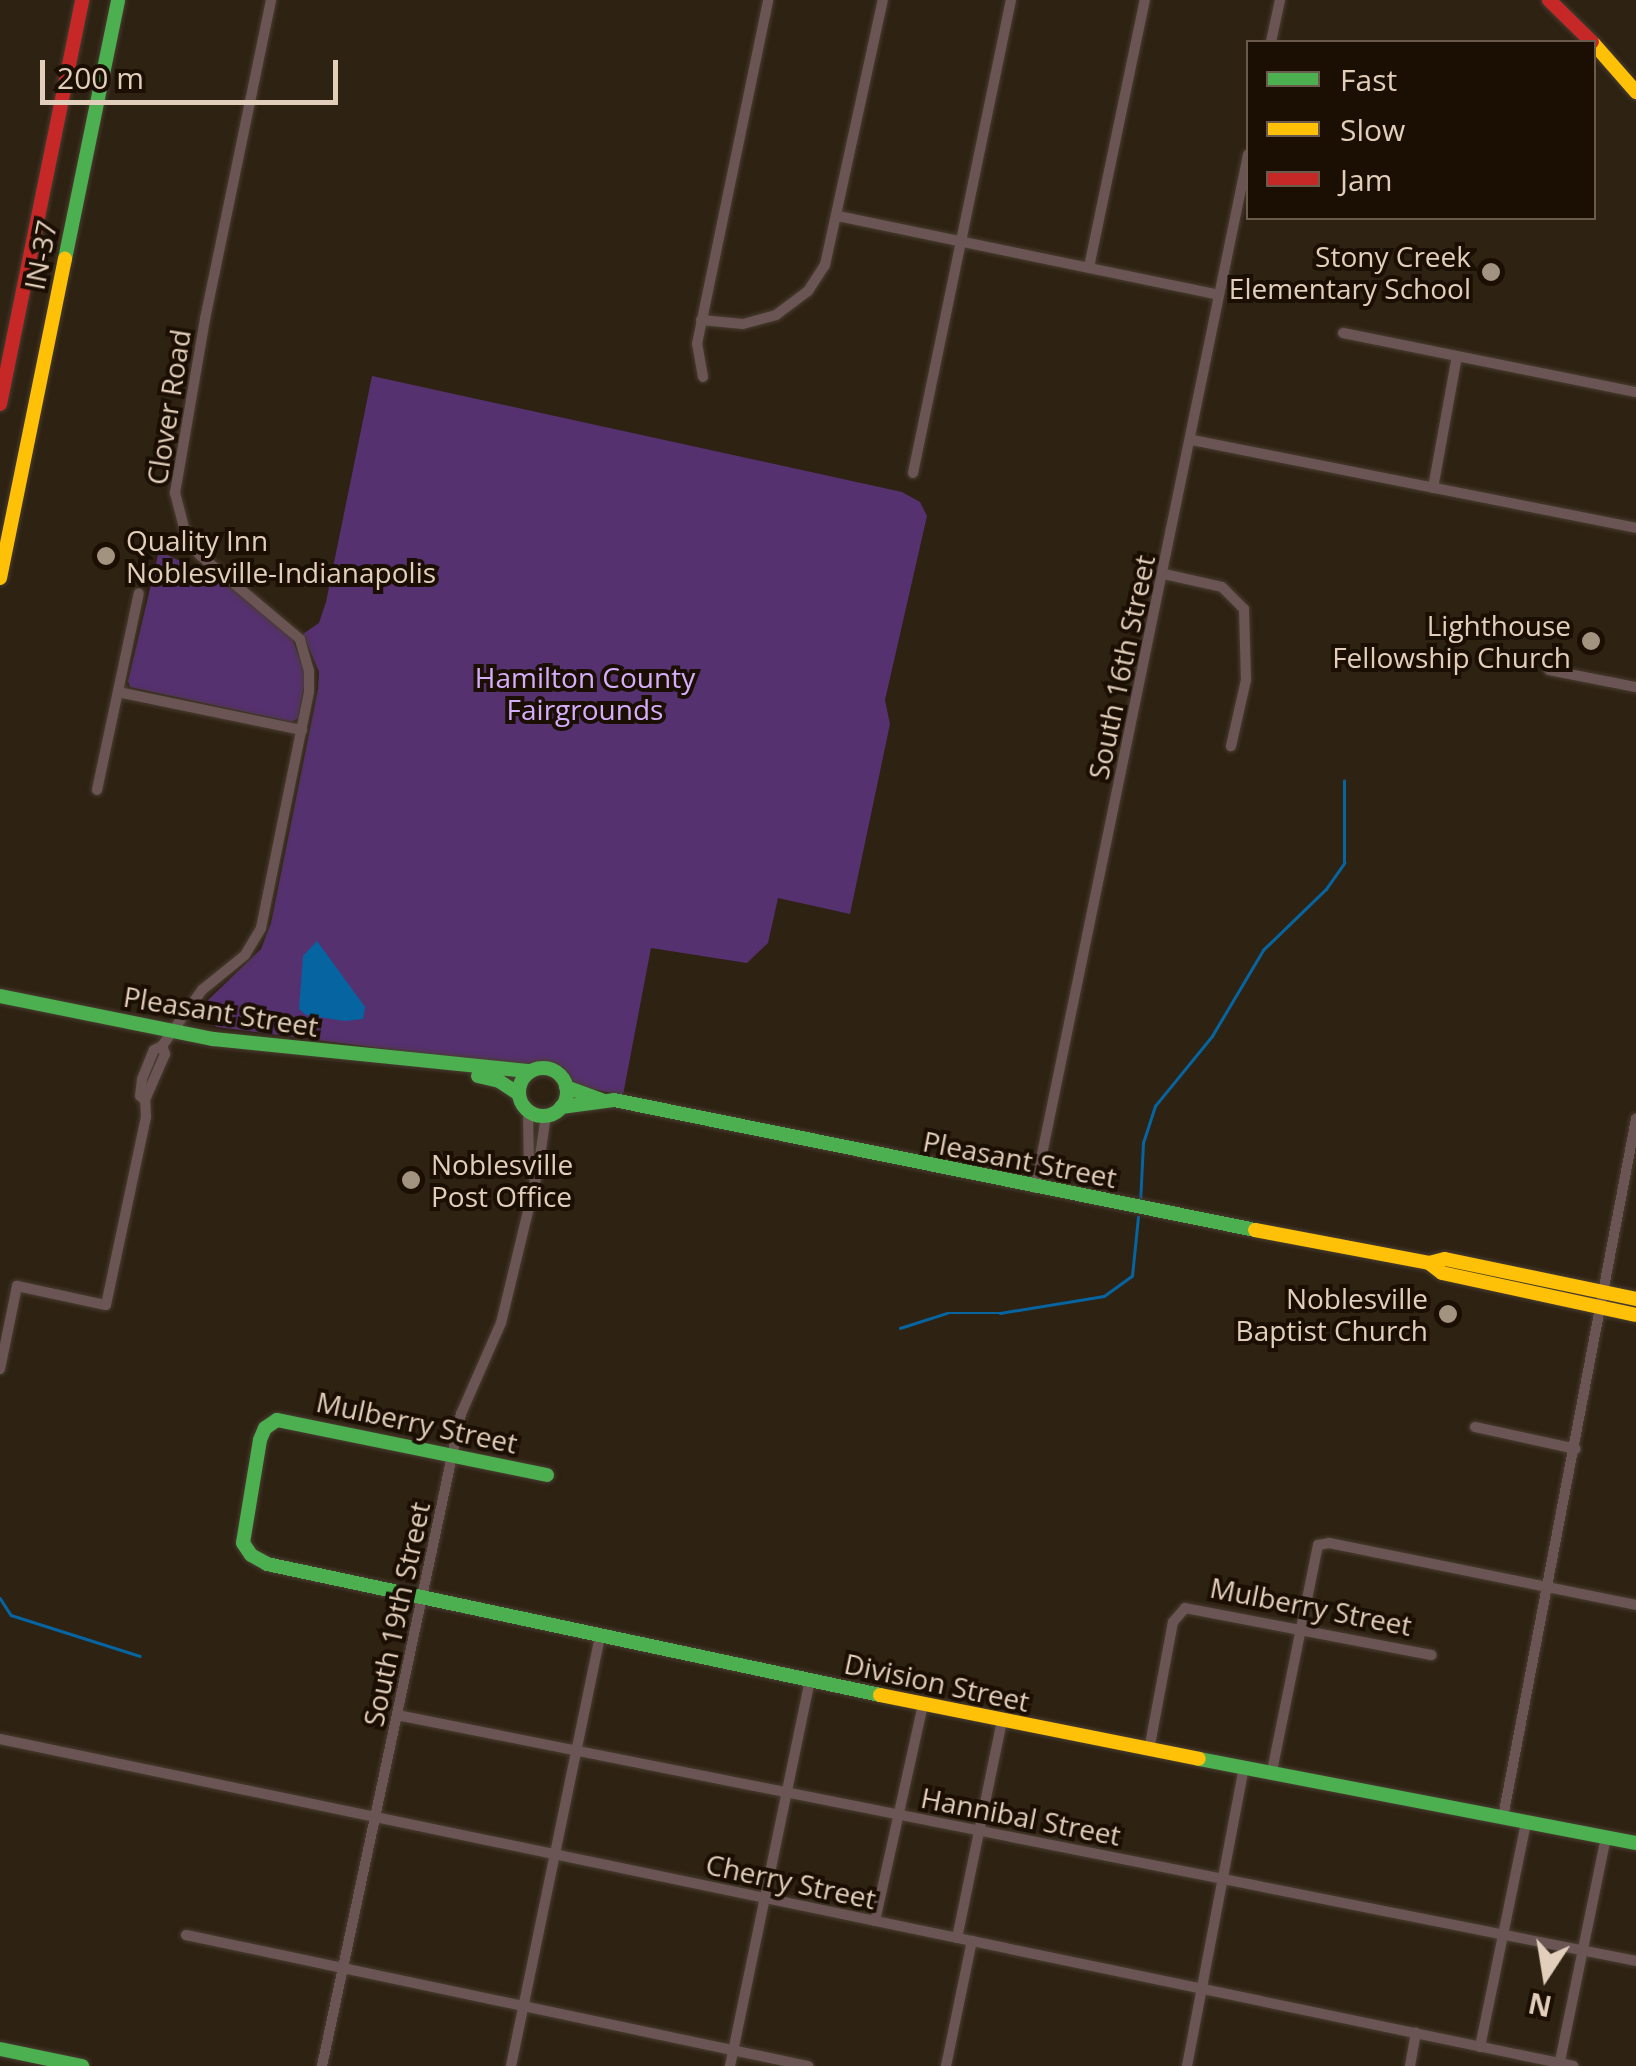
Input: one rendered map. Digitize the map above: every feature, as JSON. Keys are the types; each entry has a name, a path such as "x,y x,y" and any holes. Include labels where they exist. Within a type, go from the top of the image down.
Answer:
{"main road":[{"name":"IN-37","path":"0,404 82,0"},
{"name":"IN-37","path":"0,578 118,0"},
{"path":"1550,0 1590,40"},
{"path":"1596,46 1636,92"},
{"name":"Pleasant Street","path":"0,996 170,1032 436,1064 441,1061 530,1071"},
{"name":"Pleasant Street","path":"436,1064 440,1070 499,1081 519,1094"},
{"path":"552,1070 566,1087 561,1107 546,1115 528,1111 519,1094 520,1083 530,1071 552,1070"},
{"name":"Pleasant Street","path":"566,1087 602,1100 1035,1188 1430,1262 1445,1259 1636,1299"},
{"name":"Pleasant Street","path":"561,1107 602,1100"},
{"name":"Pleasant Street","path":"1430,1262 1442,1273 1636,1315"},
{"name":"Mulberry Street","path":"242,1538 260,1440 265,1428 277,1420 548,1475"},
{"name":"Division Street","path":"242,1538 248,1552 261,1562 423,1599 1002,1721 1636,1843"},
{"path":"0,2049 82,2066"}],"street":[{"name":"Clover Road","path":"0,1369 17,1286 106,1305 146,1116 140,1096 144,1072 154,1050 162,1046 202,990 245,954 256,938 302,730 310,680 300,639 200,554 180,521 175,488 271,0"},
{"path":"703,377 697,344 768,0"},
{"path":"702,320 743,324 790,308 825,265 883,0"},
{"path":"913,473 1011,0"},
{"path":"1089,268 1145,0"},
{"path":"1271,40 1280,0"},
{"name":"South 16th Street","path":"1035,1188 1246,165"},
{"path":"838,216 1219,296"},
{"path":"1343,333 1636,392"},
{"path":"1433,488 1457,356"},
{"path":"1192,440 1636,528"},
{"path":"1164,574 1222,587 1244,608 1245,690 1231,746"},
{"path":"97,790 139,594"},
{"path":"1549,670 1635,684"},
{"path":"118,692 302,730"},
{"name":"South 19th Street","path":"528,1111 529,1170 534,1178"},
{"name":"South 19th Street","path":"322,2066 452,1455 467,1394 501,1322 546,1115"},
{"path":"1504,1818 1636,1119"},
{"path":"1476,1427 1576,1449"},
{"path":"1272,1772 1318,1545 1329,1542 1636,1605"},
{"name":"Mulberry Street","path":"1149,1750 1173,1622 1182,1610 1432,1655"},
{"path":"511,2066 600,1636"},
{"path":"730,2066 810,1681"},
{"path":"875,1921 923,1704"},
{"name":"Hannibal Street","path":"398,1715 1636,1961"},
{"path":"957,1938 1002,1721"},
{"name":"Cherry Street","path":"0,1739 1573,2066"},
{"path":"1187,2066 1244,1766"},
{"path":"1480,2047 1526,1822"},
{"path":"1559,2065 1606,1837"},
{"path":"186,1935 808,2066"},
{"path":"946,2066 972,1941"},
{"path":"1410,2066 1416,2034"}],"green space":[{"name":"Hamilton County Fairgrounds","path":"372,376 902,492 920,502 927,516 885,700 890,724 850,914 778,898 768,943 747,963 651,948 623,1095 577,1086 552,1066 526,1067 217,1027 205,1018 205,1003 261,949 271,923 318,689 319,672 303,634 319,623 326,602"},
{"path":"159,551 220,580 291,636 306,675 298,718 292,722 130,687 128,681"}],"water":[{"path":"317,941 365,1007 363,1019 345,1021 306,1015 299,1009 303,956"}],"waterway":[{"path":"1140,1204 1143,1143 1155,1106 1212,1036 1263,950 1326,889 1344,863 1344,781"},
{"path":"900,1328 947,1313 1000,1313 1104,1296 1132,1276 1138,1217"},
{"path":"0,1598 11,1615 140,1656"}],"traffic: fast":[{"path":"65,259 118,0"},
{"path":"0,996 213,1039 530,1071"},
{"path":"543,1068 560,1075 567,1092 560,1109 543,1116 526,1109 519,1092 526,1075 543,1068"},
{"path":"478,1076 499,1081 519,1094"},
{"path":"566,1087 602,1100"},
{"path":"561,1107 614,1100 1255,1230"},
{"path":"547,1475 277,1420 265,1428 260,1440 243,1543 251,1555 267,1564 880,1695"},
{"path":"1199,1759 1636,1843"},
{"path":"0,2049 82,2066"}],"traffic: slow":[{"path":"1596,46 1636,92"},
{"path":"0,578 65,259"},
{"path":"1255,1230 1429,1263 1445,1259 1636,1299"},
{"path":"1429,1263 1442,1273 1636,1315"},
{"path":"880,1695 1199,1759"}],"traffic: jam":[{"path":"0,404 82,0"},
{"path":"1549,0 1590,40"}],"place":[{"name":"Stony Creek Elementary School","path":"1491,272"},
{"name":"Quality Inn Noblesville-Indianapolis","path":"106,556"},
{"name":"Lighthouse Fellowship Church","path":"1591,641"},
{"name":"Noblesville Post Office","path":"411,1180"},
{"name":"Noblesville Baptist Church","path":"1448,1314"}]}
